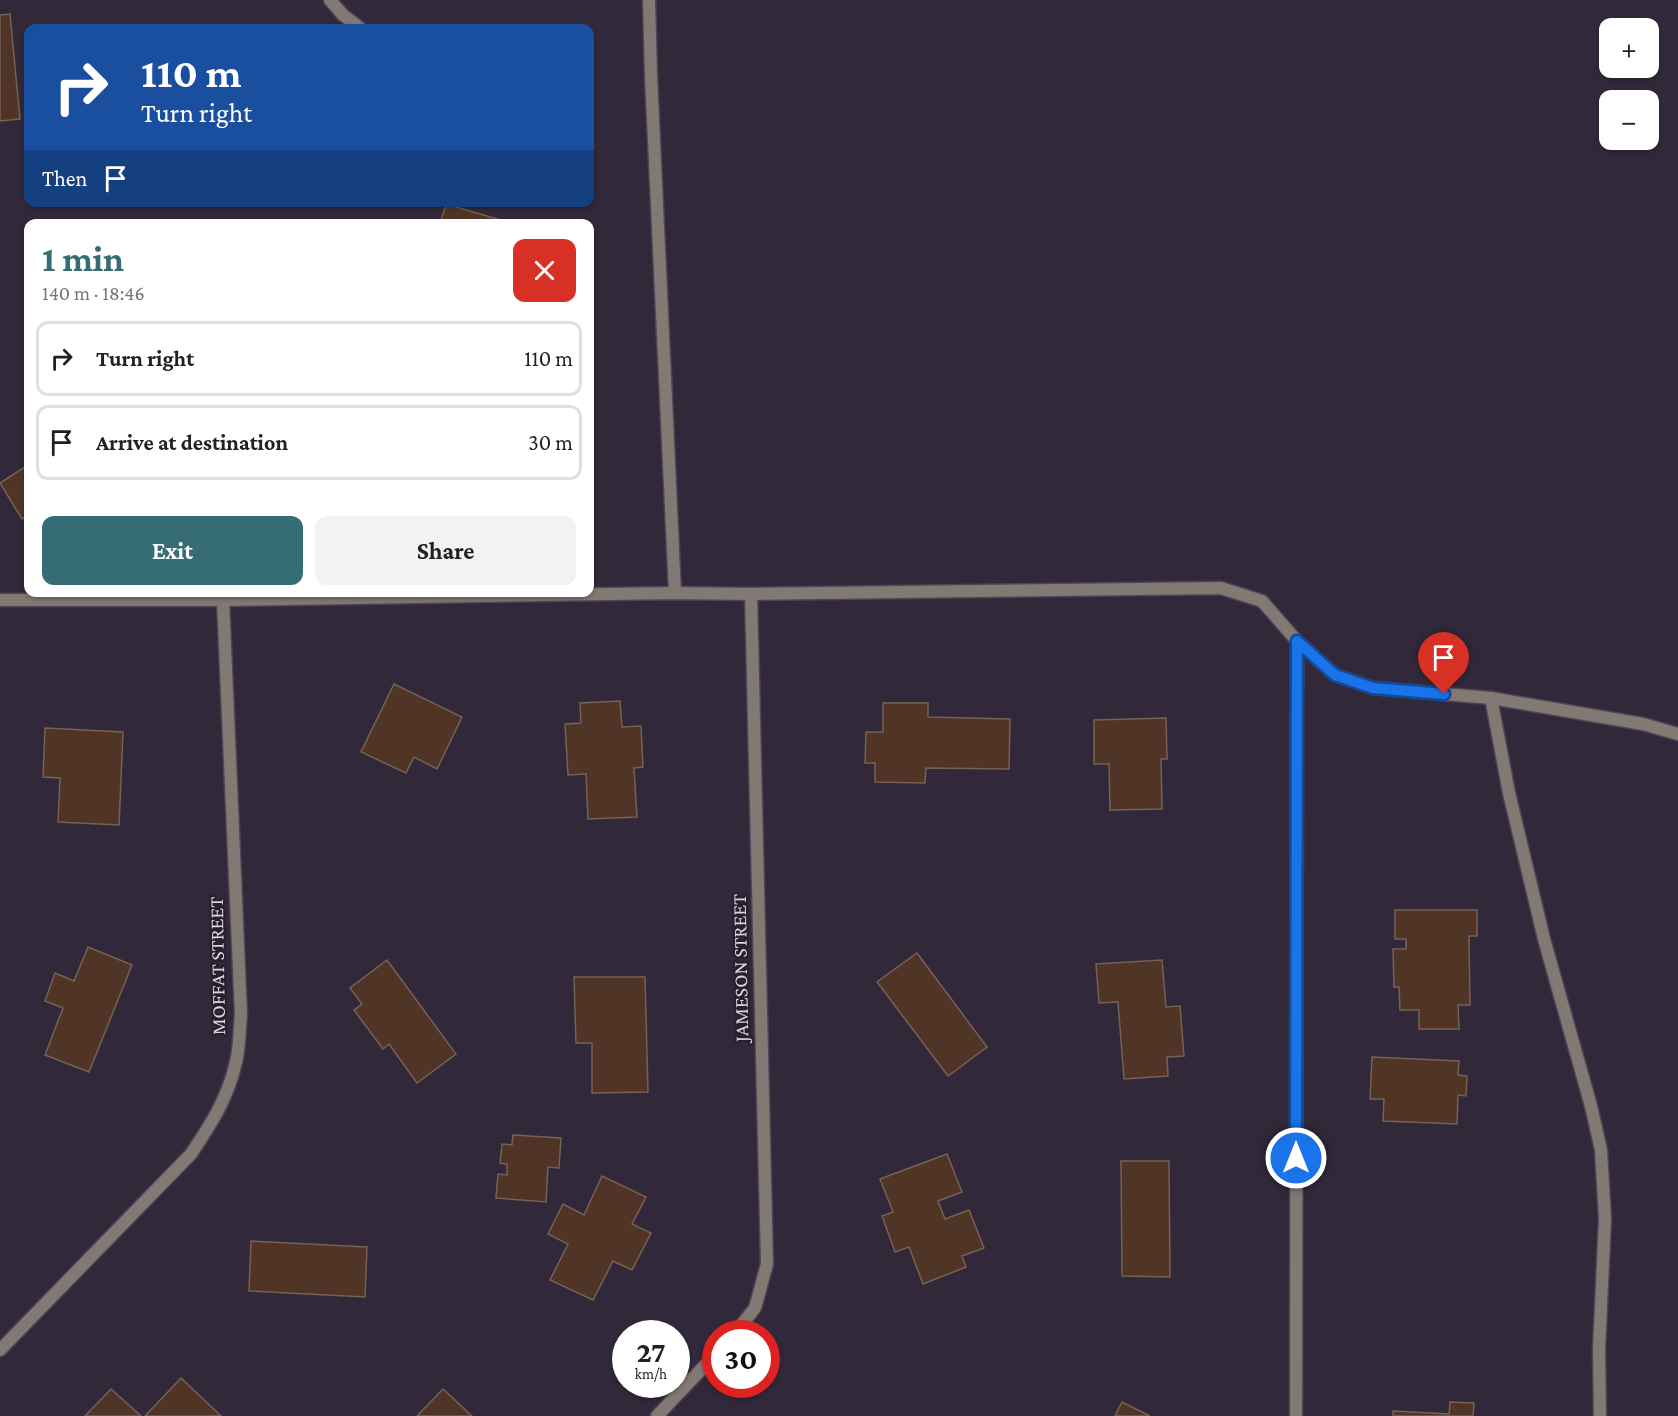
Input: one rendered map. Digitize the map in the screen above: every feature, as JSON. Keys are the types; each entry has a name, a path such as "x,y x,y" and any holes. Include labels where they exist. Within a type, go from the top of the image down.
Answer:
{"street":[{"path":"330,0 355,24"},
{"path":"649,0 675,593"},
{"path":"594,594 1221,588 1262,601 1297,641 1335,675 1373,688 1491,698 1643,724 1678,734"},
{"name":"JAMESON STREET","path":"745,1320 754,1308 766,1264 751,594"},
{"path":"0,600 417,597"},
{"name":"MOFFAT STREET","path":"0,1350 191,1154 213,1123 227,1093 237,1060 241,1015 223,600"},
{"path":"1296,1416 1297,641"},
{"path":"1491,698 1509,793 1544,939 1591,1106 1601,1150 1605,1219 1599,1350 1600,1416"},
{"path":"657,1416 702,1369"}],"building":[{"path":"10,14 20,119 0,121 0,15"},
{"path":"445,207 456,207 497,219 442,219"},
{"path":"24,468 24,518 22,519 0,483"},
{"path":"394,684 462,717 437,769 414,757 406,773 361,752"},
{"path":"620,701 622,727 641,726 643,767 634,768 637,817 588,819 586,774 568,775 565,724 581,723 580,703"},
{"path":"883,703 928,703 928,717 1010,719 1009,769 926,768 925,783 875,782 875,763 865,763 866,732 883,732"},
{"path":"1166,718 1167,759 1161,759 1162,809 1110,810 1109,764 1094,764 1094,720"},
{"path":"45,728 123,732 119,825 58,822 60,778 43,777"},
{"path":"1395,910 1477,910 1477,936 1469,936 1470,1005 1458,1005 1459,1029 1419,1029 1419,1010 1400,1010 1399,987 1394,987 1393,949 1406,949 1406,939 1395,939"},
{"path":"88,947 132,965 89,1072 45,1055 63,1008 45,1001 55,973 74,981"},
{"path":"917,953 987,1047 948,1076 877,982"},
{"path":"387,960 456,1054 417,1083 389,1044 383,1049 354,1010 362,1004 350,988"},
{"path":"1162,960 1166,1007 1180,1006 1184,1056 1167,1057 1168,1076 1124,1079 1118,1002 1099,1003 1096,964"},
{"path":"574,977 645,977 648,1092 592,1093 592,1043 576,1043"},
{"path":"1372,1057 1459,1061 1458,1075 1467,1076 1466,1096 1458,1095 1457,1124 1383,1121 1384,1099 1370,1099"},
{"path":"513,1135 561,1138 559,1168 548,1167 546,1202 496,1198 498,1174 507,1175 507,1164 500,1163 502,1144 512,1145"},
{"path":"947,1154 962,1192 938,1201 945,1219 969,1210 984,1248 962,1256 966,1267 923,1284 909,1247 895,1252 882,1216 893,1212 880,1179"},
{"path":"1121,1161 1169,1161 1170,1277 1122,1276"},
{"path":"602,1176 646,1197 632,1224 651,1233 632,1270 613,1261 593,1300 550,1280 568,1244 548,1234 563,1204 584,1215"},
{"path":"251,1241 367,1247 365,1297 249,1291"},
{"path":"181,1378 221,1416 145,1416"},
{"path":"111,1389 141,1416 85,1416"},
{"path":"443,1389 472,1416 417,1416"},
{"path":"1122,1402 1150,1416 1115,1416"},
{"path":"1450,1402 1474,1403 1473,1416 1393,1416 1393,1411 1449,1414"}],"route":[{"path":"1296,1158 1297,641 1335,675 1373,688 1444,694"}]}
